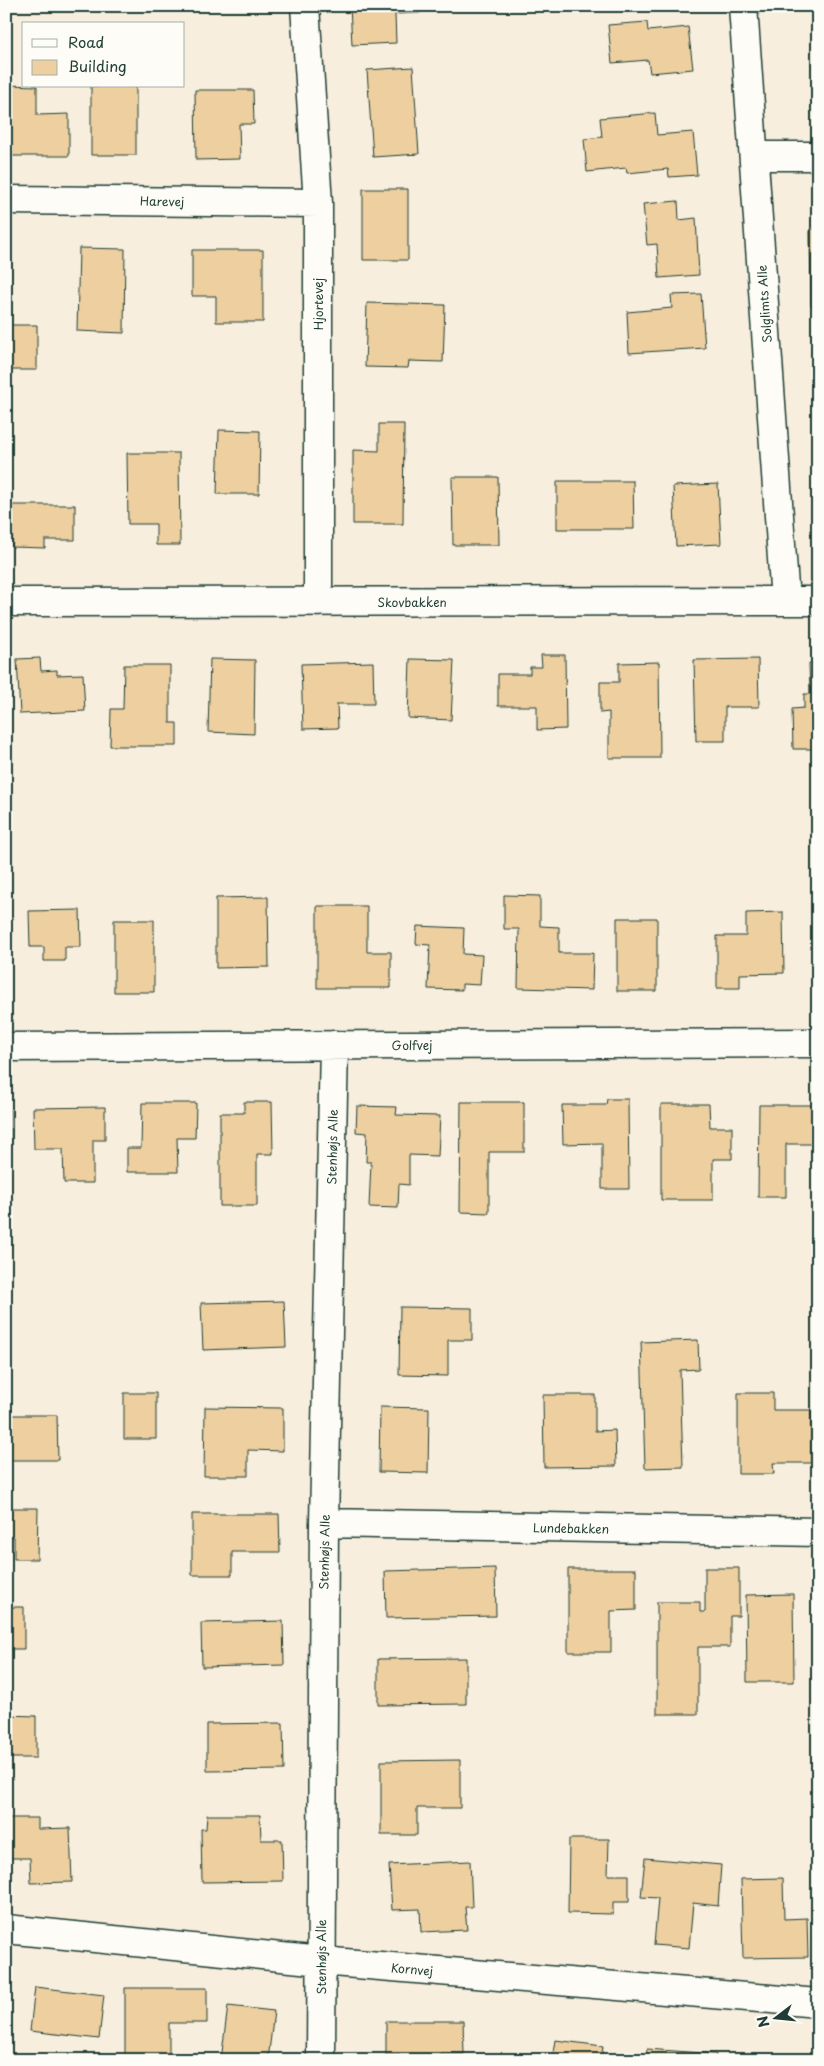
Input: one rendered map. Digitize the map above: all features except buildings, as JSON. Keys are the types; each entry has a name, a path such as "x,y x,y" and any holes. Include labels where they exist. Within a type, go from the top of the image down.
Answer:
{"street":[{"name":"Hjortevej","path":"304,6 318,203 318,602"},
{"name":"Solglimts Alle","path":"743,6 785,602"},
{"path":"754,156 818,156"},
{"name":"Harevej","path":"6,200 318,203"},
{"name":"Skovbakken","path":"6,602 818,601"},
{"name":"Golfvej","path":"6,1047 818,1043"},
{"name":"Stenhøjs Alle","path":"320,2060 324,1523 334,1045"},
{"name":"Lundebakken","path":"324,1523 818,1532"},
{"name":"Kornvej","path":"6,1929 321,1961 818,2004"}]}
